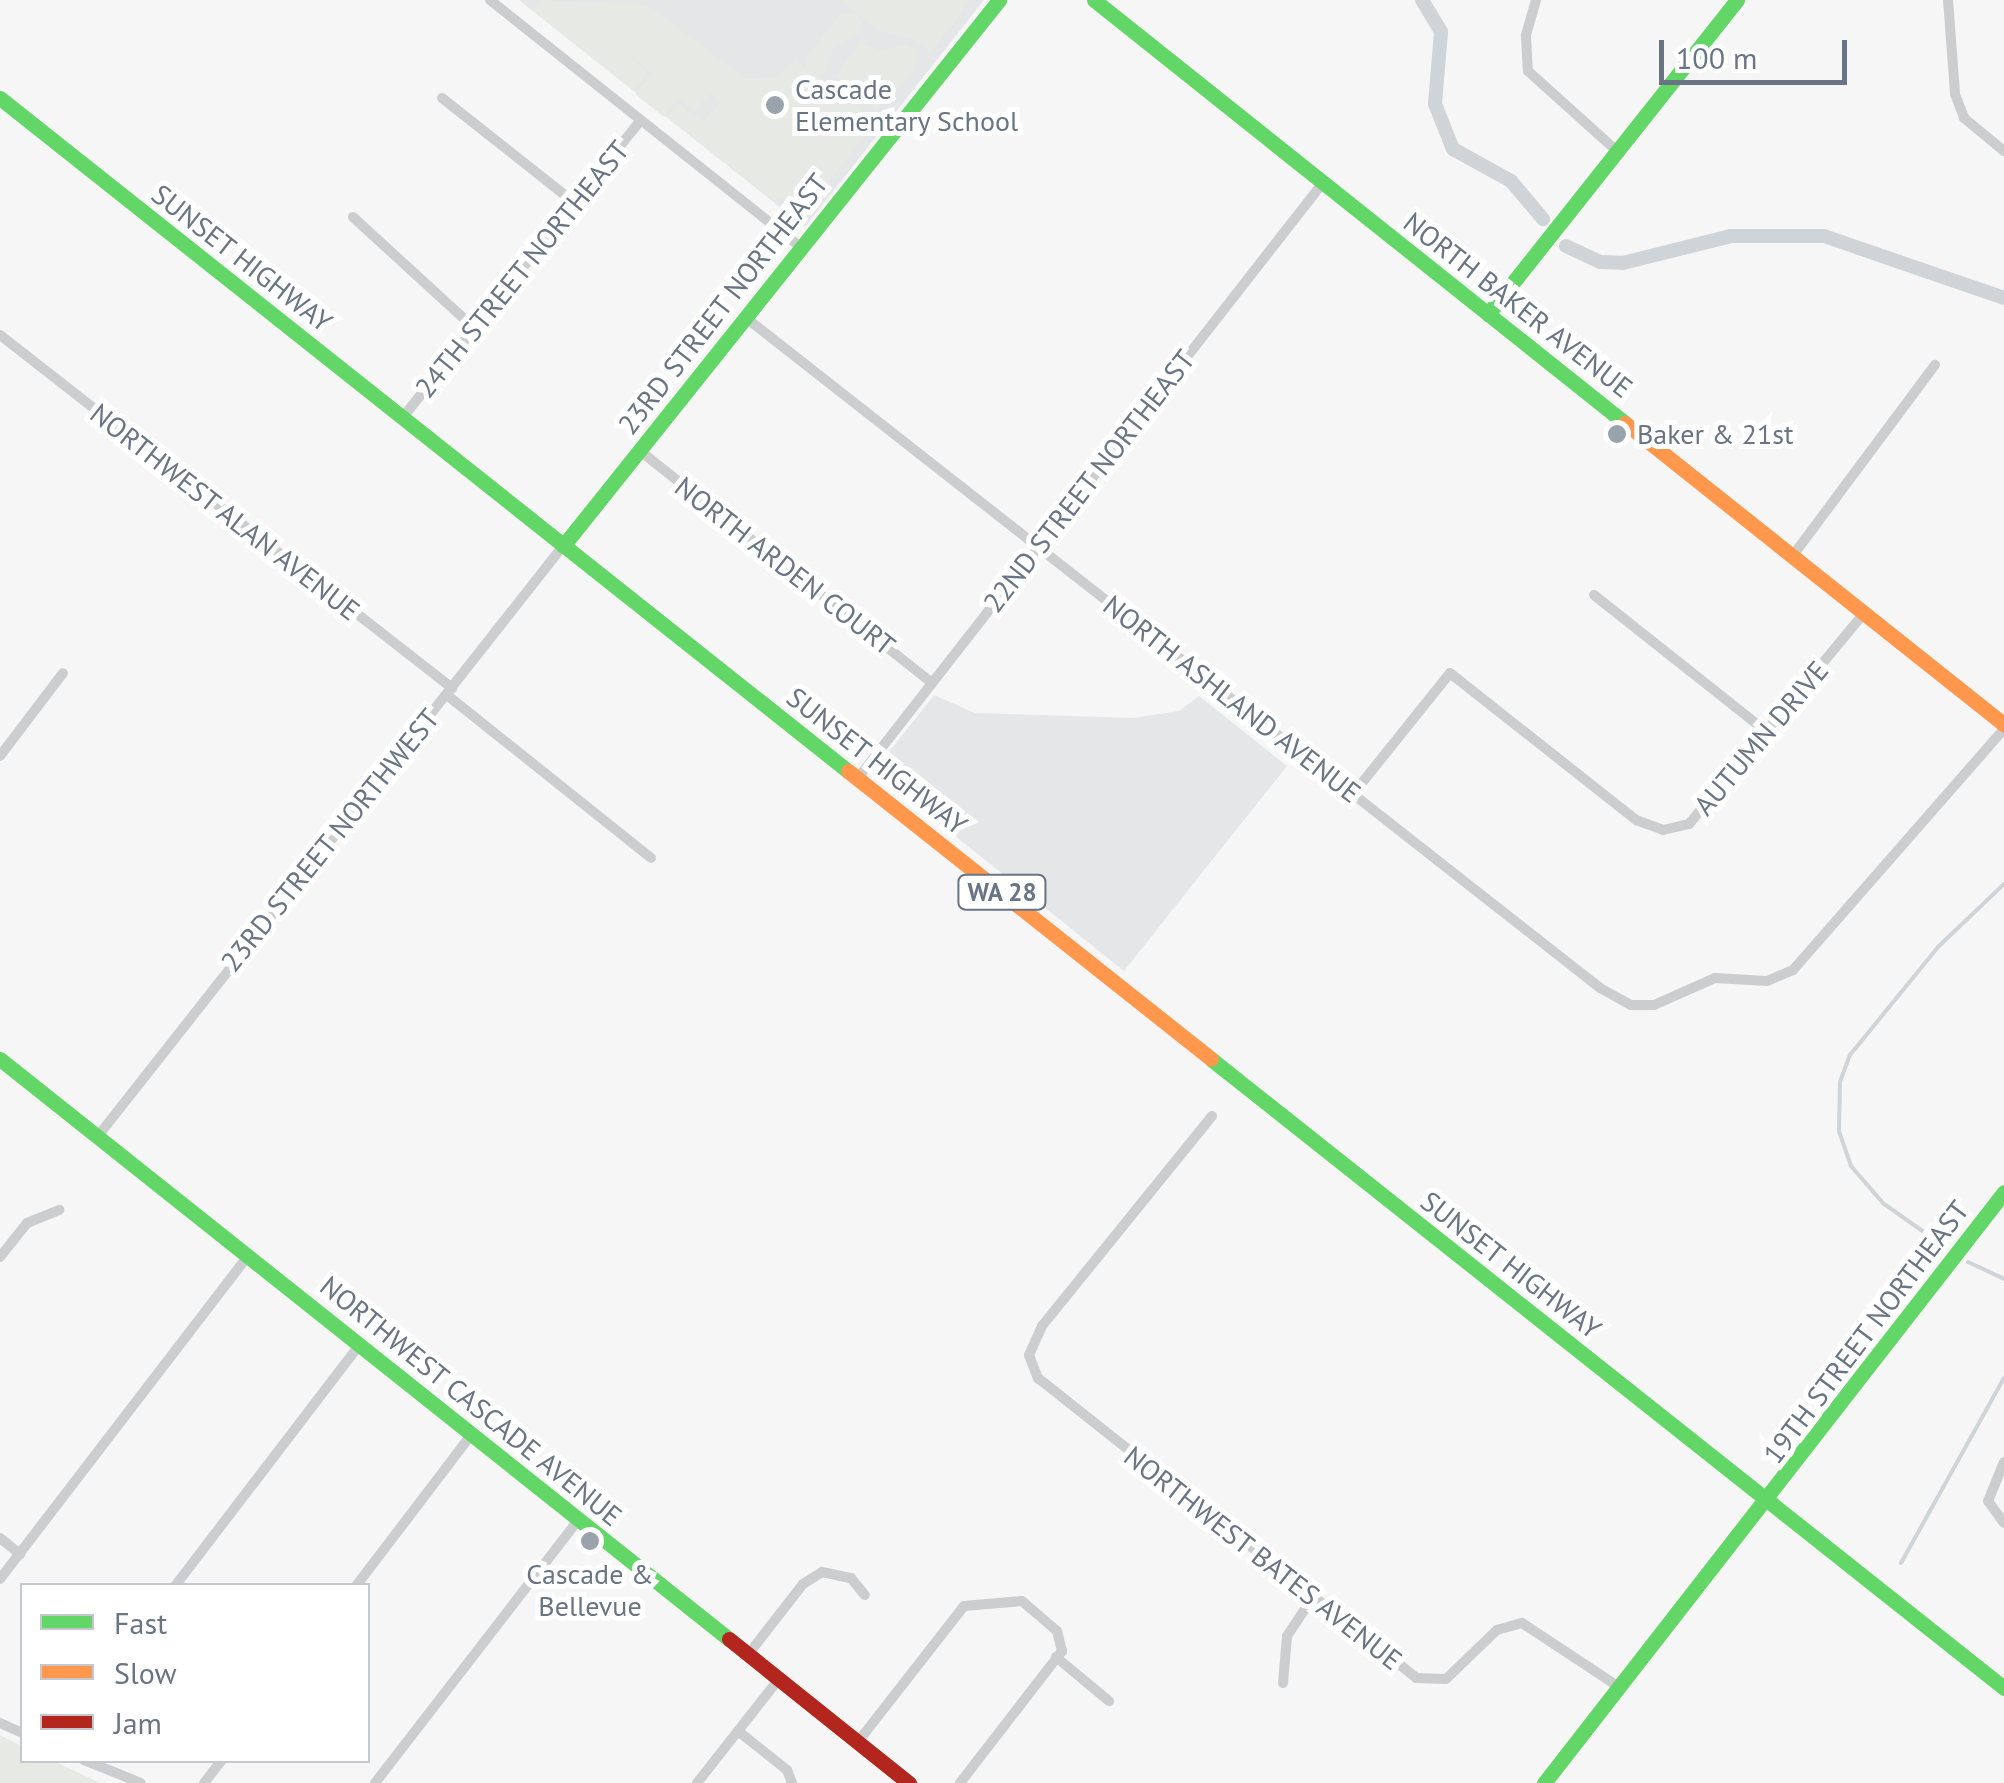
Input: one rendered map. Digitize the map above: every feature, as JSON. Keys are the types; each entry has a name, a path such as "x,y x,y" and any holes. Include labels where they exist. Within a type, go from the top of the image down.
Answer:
{"main road":[{"name":"23RD STREET NORTHEAST","path":"564,546 799,246 999,0"},
{"name":"NORTH BAKER AVENUE","path":"1094,0 1794,554 2004,727"},
{"path":"1488,314 1736,0"},
{"name":"SUNSET HIGHWAY","path":"0,98 2004,1688"},
{"name":"NORTHWEST CASCADE AVENUE","path":"0,1060 909,1783"},
{"name":"19TH STREET NORTHEAST","path":"1544,1783 1769,1502 2004,1192"}],"street":[{"path":"490,0 799,246"},
{"path":"1536,0 1526,36 1528,71 1617,151"},
{"path":"1948,0 1954,94 1964,118 2004,151"},
{"path":"442,98 575,203"},
{"name":"24TH STREET NORTHEAST","path":"404,417 640,120"},
{"name":"22ND STREET NORTHEAST","path":"858,778 1322,184"},
{"path":"352,218 474,328"},
{"name":"NORTH ASHLAND AVENUE","path":"744,317 1616,999 1648,1006 1715,978 1780,978 1808,958 2004,727"},
{"name":"NORTHWEST ALAN AVENUE","path":"0,335 449,692 650,858"},
{"path":"1794,554 1935,364"},
{"name":"NORTH ARDEN COURT","path":"640,450 932,682"},
{"name":"23RD STREET NORTHWEST","path":"98,1136 564,546"},
{"path":"1594,595 1768,733"},
{"name":"AUTUMN DRIVE","path":"1353,794 1450,673 1636,820 1663,830 1690,824 1716,800 1866,612"},
{"path":"0,756 63,673"},
{"name":"NORTHWEST BATES AVENUE","path":"1212,1116 1036,1336 1030,1364 1058,1396 1424,1681 1446,1679 1496,1630 1522,1623 1619,1687"},
{"path":"0,1257 27,1222 59,1210"},
{"path":"0,1579 249,1255"},
{"path":"177,1583 360,1344"},
{"path":"358,1583 472,1434"},
{"path":"2004,1462 1988,1500 2004,1523"},
{"path":"375,1783 578,1520"},
{"path":"0,1538 20,1554"},
{"path":"747,1656 803,1584 822,1572 851,1578 865,1595"},
{"path":"1283,1682 1287,1636 1313,1598"},
{"path":"858,1742 964,1606 1022,1601 1057,1631 1062,1651 960,1783"},
{"path":"1056,1658 1109,1701"},
{"path":"697,1783 778,1680"},
{"path":"738,1731 786,1770 792,1783"},
{"path":"91,1763 141,1783"},
{"path":"204,1783 220,1763"}],"shaded area":[{"name":"Cascade Elementary School","path":"519,0 984,0 805,227"},
{"name":"Cascade Elementary School","path":"541,0 648,5 746,79 758,79 777,76 795,59 806,67 806,57 842,13 857,13 841,0 970,0 931,53 911,38 881,32 859,15 863,31 834,47 826,71 821,76 809,69 876,122 813,201 772,199 667,117 677,103 704,122 721,101 702,87 709,94 695,112 678,99 664,117 635,94 651,72 618,46 648,73 634,91 533,11"},
{"path":"861,42 879,50 906,44 917,51 914,71 875,112 864,93 835,76"},
{"path":"934,695 975,713 1133,718 1179,711 1199,696 1287,766 1124,971 874,771"},
{"path":"0,1735 20,1745 20,1763 58,1763 100,1783 0,1783"}],"waterway":[{"path":"1422,0 1441,32 1435,104 1453,149 1511,181 1543,219"},
{"path":"1566,246 1600,262 1623,263 1731,236 1824,236 2004,298"},
{"path":"1938,1242 1883,1203 1851,1166 1839,1132 1840,1082 1850,1055 1938,947 2004,884"},
{"path":"1968,1262 2004,1279"},
{"path":"1901,1563 2004,1378"}],"traffic: fast":[{"path":"563,546 999,0"},
{"path":"1094,0 1625,423"},
{"path":"1488,314 1737,0"},
{"path":"0,98 848,771"},
{"path":"0,1059 729,1639"},
{"path":"1211,1059 2004,1688"},
{"path":"1544,1783 2004,1192"}],"traffic: slow":[{"path":"1625,423 2004,725"},
{"path":"848,771 1211,1059"}],"traffic: jam":[{"path":"729,1639 909,1783"}],"place":[{"name":"Cascade Elementary School","path":"775,105"},
{"name":"Baker & 21st","path":"1617,434"},
{"name":"Cascade & Bellevue","path":"590,1541"}]}
